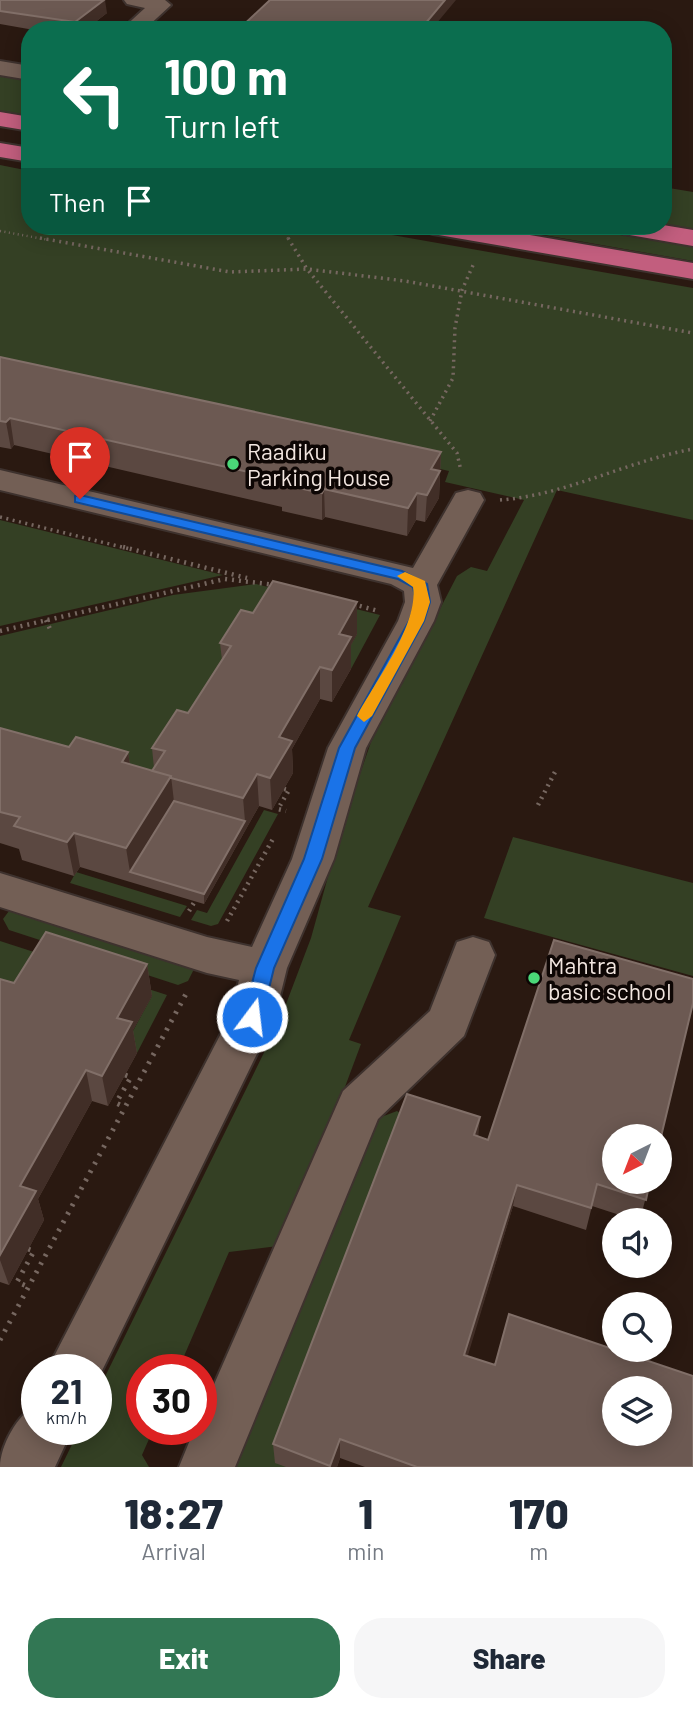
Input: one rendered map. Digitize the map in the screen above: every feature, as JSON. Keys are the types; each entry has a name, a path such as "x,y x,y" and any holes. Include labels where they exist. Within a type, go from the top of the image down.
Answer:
{"highway":[{"path":"0,119 21,122"},
{"path":"0,150 21,154"},
{"path":"672,234 693,237"},
{"path":"486,235 693,271"}],"street":[{"path":"134,0 161,5 142,21"},
{"path":"0,68 21,72"},
{"path":"0,480 402,576 420,584"},
{"path":"82,1354 252,1017 265,968 313,859 347,748 416,621 423,602 420,584 468,500"},
{"path":"0,890 197,974 265,968"},
{"path":"207,1467 359,1106 448,1022 473,955"},
{"path":"25,1467 36,1445"}],"path":[{"path":"0,231 21,235"},
{"path":"22,235 230,272 307,269 462,290 693,333"},
{"path":"286,235 307,269 457,453 468,500 524,500 630,463 692,449"},
{"path":"430,421 453,378 455,328 462,290 486,235"},
{"path":"0,517 288,588"},
{"path":"0,631 225,579 262,581"},
{"path":"342,602 382,612"},
{"path":"46,620 50,629"},
{"path":"538,805 556,770"},
{"path":"280,806 289,790 284,789"},
{"path":"282,823 288,811"},
{"path":"0,1340 275,835"},
{"path":"175,988 197,974"},
{"path":"125,1075 131,1077 117,1103 125,1107"},
{"path":"28,1249 34,1251 17,1282 29,1287"}],"green space":[{"path":"0,74 21,78 21,116 0,113"},
{"path":"0,165 21,169 21,235 392,235 693,288 693,520 557,490 368,907 401,916 349,1040 361,1044 286,1245 229,1252 185,1354 126,1354 126,1445 146,1445 142,1455 149,1467 61,1467 72,1445 112,1445 112,1362 280,1020 311,938 342,826 371,742 457,576 471,567 487,571 524,500 445,482 449,471 0,368"},
{"path":"672,188 693,192 693,230 672,226"},
{"path":"544,235 620,235 693,247 693,261"},
{"path":"0,520 223,575 0,626"},
{"path":"256,584 380,615 351,669 339,666 357,634 155,805 0,760 0,636 173,595"},
{"path":"264,810 278,814 218,924 211,926 191,920 197,910 207,913"},
{"path":"513,837 693,883 693,976 484,918"},
{"path":"76,872 187,906 180,917 70,883"},
{"path":"9,911 194,969 188,981 178,985 9,930 3,919"},
{"path":"0,941 167,995 137,1053 123,1049 152,996 0,1022"},
{"path":"397,1111 406,1117 286,1467 232,1467 368,1122"}],"building":[{"path":"0,0 104,0 76,21 0,11"},
{"path":"270,0 445,0 428,21 248,21"},
{"path":"0,357 441,452 431,469 440,471 427,495 417,493 408,508 324,489 322,493 281,484 284,480 10,418 6,422 0,421"},
{"path":"273,581 357,602 339,634 351,637 332,670 320,667 279,737 292,741 270,778 257,774 243,798 152,771 165,751 152,748 177,710 188,713 231,646 220,643 241,610 253,613"},
{"path":"0,728 69,747 76,737 128,752 122,762 171,776 126,848 74,833 67,842 14,826 20,817 0,812"},
{"path":"174,801 245,821 204,894 130,872"},
{"path":"46,932 147,964 117,1018 132,1022 102,1076 86,1070 20,1186 36,1191 0,1255 0,979 14,983"},
{"path":"554,940 693,979 693,1003 664,1124 602,1124 602,1186 597,1184 591,1208 517,1185 464,1355 495,1365 509,1314 602,1345 602,1362 651,1362 693,1376 693,1467 417,1467 340,1439 330,1466 273,1444 407,1094 480,1117 474,1135 488,1140"},
{"path":"628,1194 647,1194 646,1200"}],"slow traffic":[{"path":"364,716 416,621 423,602 420,584 405,576"}],"place":[{"name":"Raadiku Parking House","path":"233,464"},
{"name":"Mahtra basic school","path":"534,978"}],"route":[{"path":"80,499 408,577 420,584 423,602 416,621 347,748 313,859 265,968 252,1017"}]}
